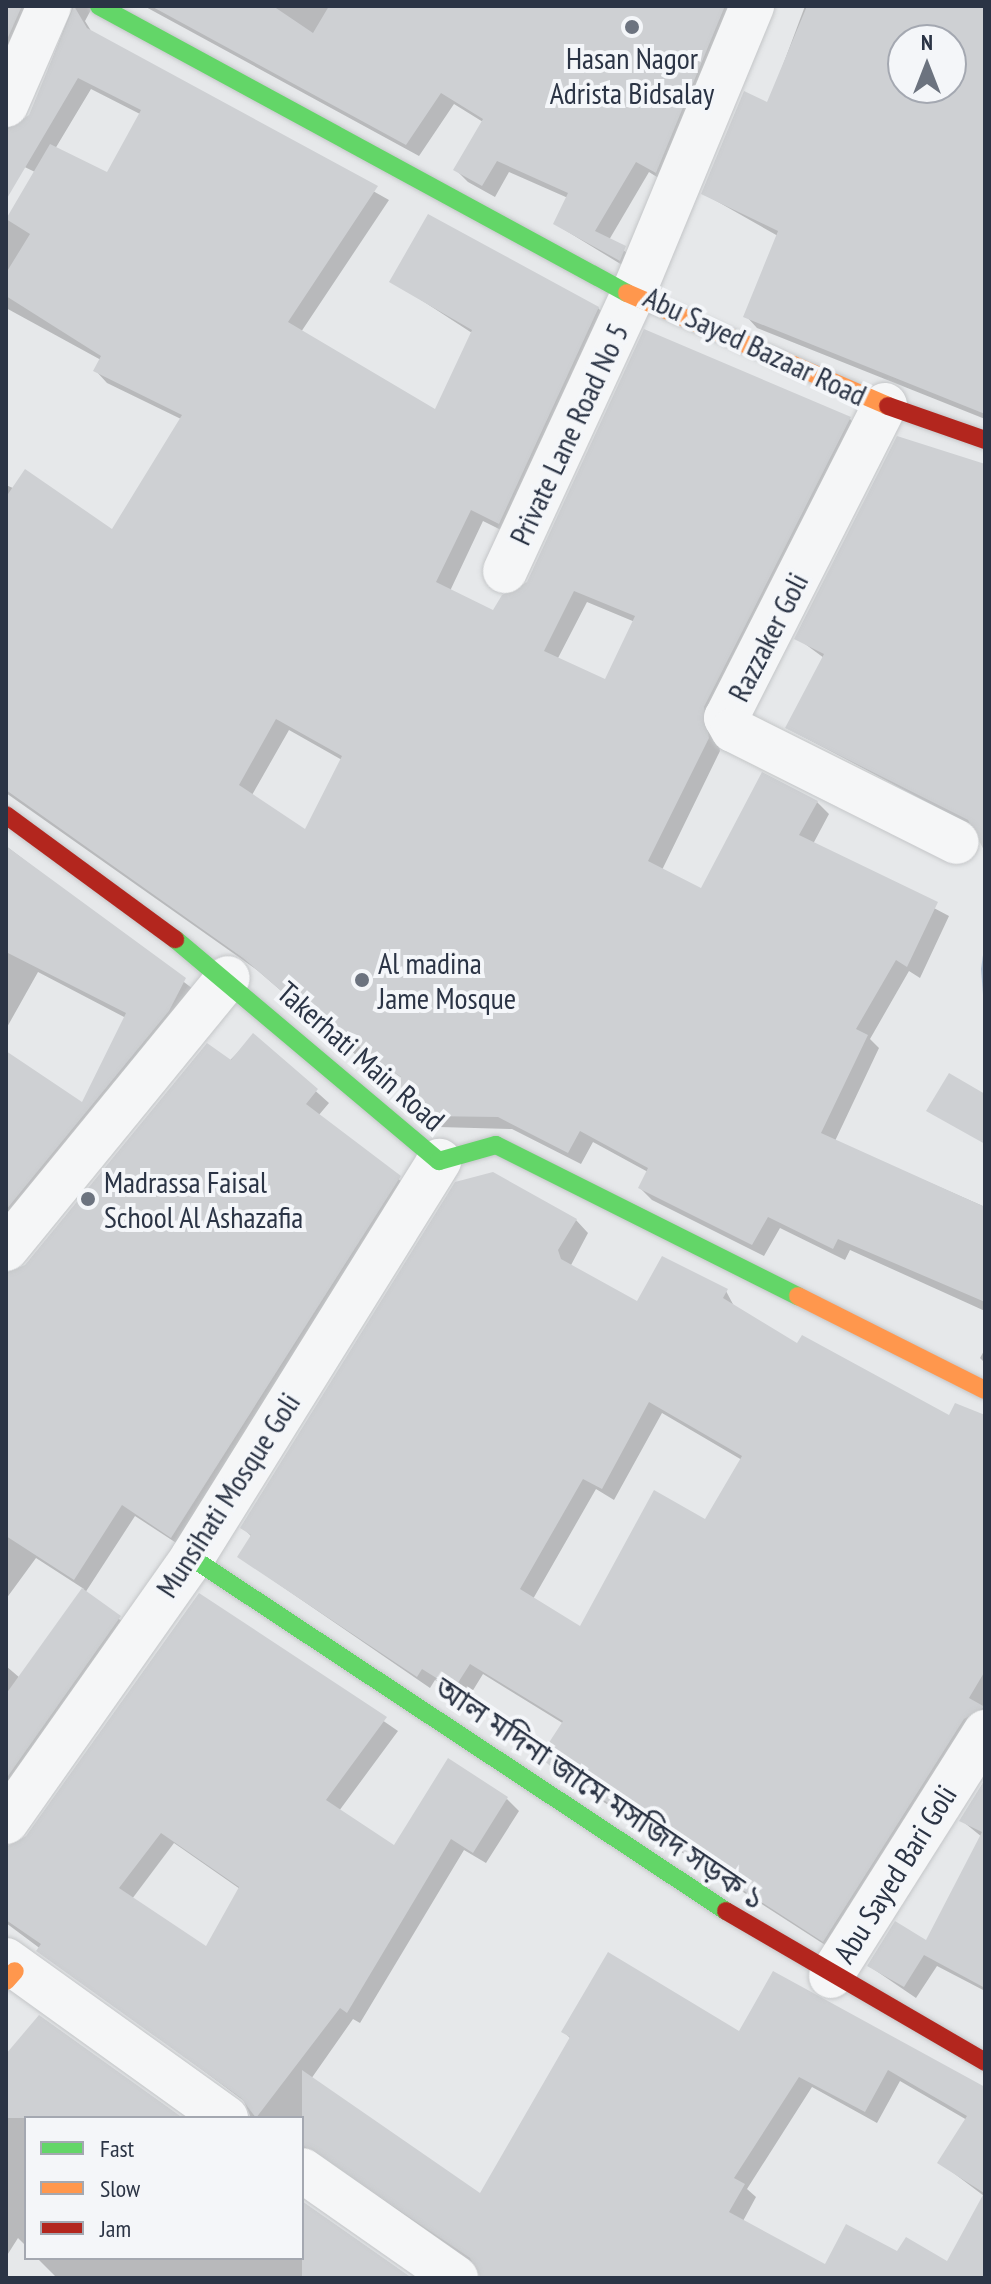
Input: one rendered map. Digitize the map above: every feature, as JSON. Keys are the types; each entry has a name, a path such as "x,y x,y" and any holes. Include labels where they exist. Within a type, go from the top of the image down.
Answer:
{"street":[{"path":"6,105 49,6"},
{"path":"99,6 632,296"},
{"name":"Abu Sayed Bazaar Road","path":"752,6 632,296 885,405 985,440"},
{"name":"Private Lane Road No 5","path":"505,571 632,296"},
{"name":"Razzaker Goli","path":"885,405 726,718 733,730 957,842"},
{"name":"Takerhati Main Road","path":"6,815 228,978 439,1161 496,1145 976,1386"},
{"path":"6,1249 228,978"},
{"name":"Munsihati Mosque Goli","path":"6,1822 192,1558 439,1161"},
{"name":"আল মদিনা জামে মসজিদ সড়ক ১","path":"192,1558 831,1976 985,2062"},
{"name":"Abu Sayed Bari Goli","path":"831,1976 985,1732"},
{"path":"9,1971 223,2116"},
{"path":"304,2171 456,2278"}],"water":[{"path":"985,941 985,1020 981,969"}],"building":[{"path":"6,6 22,6 6,42"},
{"path":"74,6 87,28 378,186 288,322 435,409 472,330 389,282 428,214 599,307 499,524 471,510 436,582 493,610 502,595 527,582 644,329 851,417 704,707 709,738 648,861 701,888 762,772 818,801 799,835 938,902 907,967 896,960 856,1029 868,1035 821,1133 985,1207 985,1302 838,1239 833,1249 768,1217 752,1245 638,1188 648,1168 580,1131 568,1153 498,1117 425,1116 401,1095 401,1077 357,1045 351,1051 243,958 6,790 6,497 25,469 112,529 182,415 93,371 101,356 6,296 6,273 30,234 6,219 50,144 107,172 141,110 78,78 6,200 6,130 29,115","holes":["574,591 635,616 605,679 544,651","276,719 342,756 305,829 239,785"]},
{"path":"151,6 273,6 313,33 329,6 725,6 656,173 636,162 595,231 626,246 620,261 553,224 568,193 497,161 482,186 453,170 483,119 441,93 406,145"},
{"path":"807,6 985,6 985,414 743,317 778,231 701,194 744,91 767,102"},
{"path":"897,436 985,464 985,852 968,820 785,728 824,654 794,639"},
{"path":"6,846 186,978 169,1011 6,1210 6,1051 82,1102 126,1013 6,952"},
{"path":"253,1033 318,1089 306,1104 401,1176 171,1538 122,1505 74,1580 6,1536 6,1273 25,1265 207,1043 231,1060"},
{"path":"949,1073 985,1094 985,1144 926,1111"},
{"path":"493,1172 577,1219 558,1250 561,1259 637,1301 662,1256 728,1289 723,1298 797,1343 802,1335 949,1415 955,1403 985,1415 985,1671 969,1698 985,1707 964,1719 823,1942 539,1758 563,1721 470,1664 454,1689 422,1669 417,1677 237,1557 251,1535 240,1528 455,1182","holes":["649,1402 742,1456 705,1519 654,1490 580,1626 520,1589 583,1479 602,1489"]},
{"path":"82,1588 121,1616 6,1779 6,1694"},
{"path":"199,1593 387,1717 326,1800 394,1845 448,1758 508,1797 473,1853 451,1839 347,2013 340,2008 258,2116 241,2098 36,1951 41,1944 6,1920 6,1847 26,1836","holes":["161,1833 239,1887 206,1946 119,1888"]},
{"path":"984,1781 985,1988 924,1955 904,1987 867,1966 895,1921 926,1940 982,1832 959,1821"},
{"path":"608,1952 739,2031 773,1971 985,2087 985,2278 481,2278 470,2258 304,2146 302,2070 480,2193 570,2037 561,2032","holes":["888,2070 967,2116 937,2163 984,2193 947,2261 906,2237 897,2251 846,2224 825,2264 729,2212 745,2184 734,2178 799,2077 865,2112"]},
{"path":"39,2015 180,2116 6,2118 6,2054"},
{"path":"304,2202 412,2278 302,2278"}],"traffic: fast":[{"path":"99,6 627,293"},
{"path":"175,939 439,1161 496,1145 798,1296"},
{"path":"192,1558 726,1911"}],"traffic: slow":[{"path":"627,293 888,406"},
{"path":"798,1296 985,1390"},
{"path":"6,1981 15,1971"}],"traffic: jam":[{"path":"888,406 985,440"},
{"path":"6,815 175,939"},
{"path":"726,1911 985,2062"}],"place":[{"name":"Hasan Nagor Adrista Bidsalay","path":"632,27"},
{"name":"Al madina Jame Mosque","path":"362,980"},
{"name":"Madrassa Faisal School Al Ashazafia","path":"88,1199"}]}
